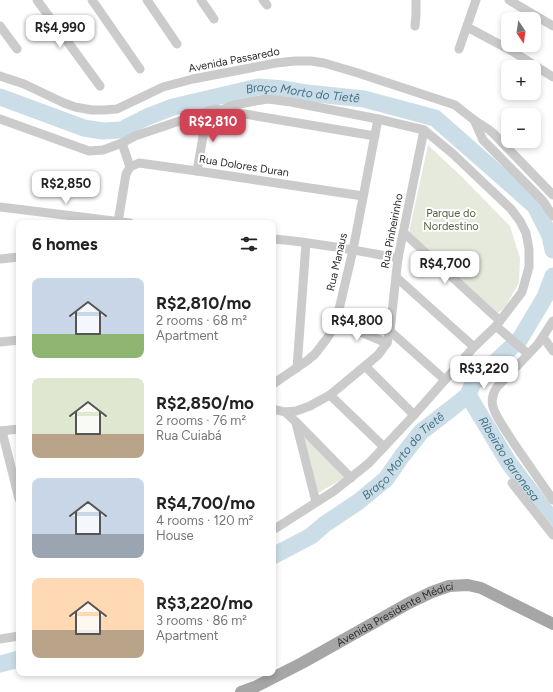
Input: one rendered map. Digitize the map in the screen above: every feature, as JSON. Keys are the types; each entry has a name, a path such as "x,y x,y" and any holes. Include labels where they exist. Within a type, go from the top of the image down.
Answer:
{"main road":[{"name":"Avenida Presidente Médici","path":"276,676 302,663 409,603 449,586 468,585 481,588 553,624"},
{"name":"Avenida Presidente Médici","path":"241,692 275,676"}],"street":[{"path":"37,0 100,86"},
{"path":"92,0 140,69"},
{"path":"147,0 177,44"},
{"path":"201,0 214,19"},
{"path":"415,26 416,0"},
{"path":"459,49 468,27 476,0"},
{"path":"509,0 553,26"},
{"path":"0,26 17,50"},
{"path":"468,27 512,51 553,77"},
{"name":"Avenida Passaredo","path":"0,76 24,84 75,107 92,110 104,110 117,109 163,87 193,79 276,63 295,61 324,63 455,105 488,129 553,196"},
{"path":"222,110 230,106 268,99 378,119 424,130 452,153 511,208 526,233 529,249 528,274 522,292 498,323 369,463 334,490 276,528"},
{"path":"0,119 89,151 103,150 122,143 135,136 215,109 375,136"},
{"path":"197,171 210,110"},
{"name":"Rua Manaus","path":"276,382 315,354 328,337 336,322 353,250 378,119"},
{"name":"Avenida Passaredo","path":"474,120 484,140 543,201 553,216"},
{"name":"Rua Pinheirinho","path":"276,410 285,412 296,411 306,408 330,395 378,355 387,343 390,331 398,258 424,130"},
{"path":"118,220 124,181 130,167 122,143"},
{"name":"Rua Dolores Duran","path":"130,167 141,163 363,196"},
{"path":"0,207 77,220"},
{"path":"404,234 498,323 528,354"},
{"path":"276,239 398,258"},
{"path":"297,368 306,243"},
{"path":"0,259 16,257"},
{"path":"396,277 474,348"},
{"path":"553,321 543,337 497,387 492,399 493,407 504,428 553,500"},
{"path":"336,322 387,343"},
{"path":"390,331 445,380"},
{"path":"543,337 553,351"},
{"path":"0,342 16,340"},
{"path":"365,366 414,415"},
{"path":"330,395 384,447"},
{"path":"285,412 351,478"},
{"path":"296,422 316,502"},
{"path":"16,428 1,431 16,488"},
{"path":"512,483 553,535"},
{"path":"0,639 16,636"}],"green space":[{"name":"Parque do Nordestino","path":"428,145 510,226 520,258 519,283 505,307 498,313 409,232"},
{"path":"301,430 344,478 318,493"}],"waterway":[{"name":"Braço Morto do Tietê","path":"0,97 84,128 103,131 121,130 147,117 173,107 258,87 364,99 435,118 535,206 550,236 553,250"},
{"name":"Braço Morto do Tietê","path":"276,554 311,536 325,524 358,502 386,479 421,432 468,395 473,383 520,339 545,297 553,276"},
{"name":"Ribeirão Baronesa","path":"468,395 509,463 553,521"},
{"name":"Braço Morto do Tietê","path":"0,664 16,660"}]}
